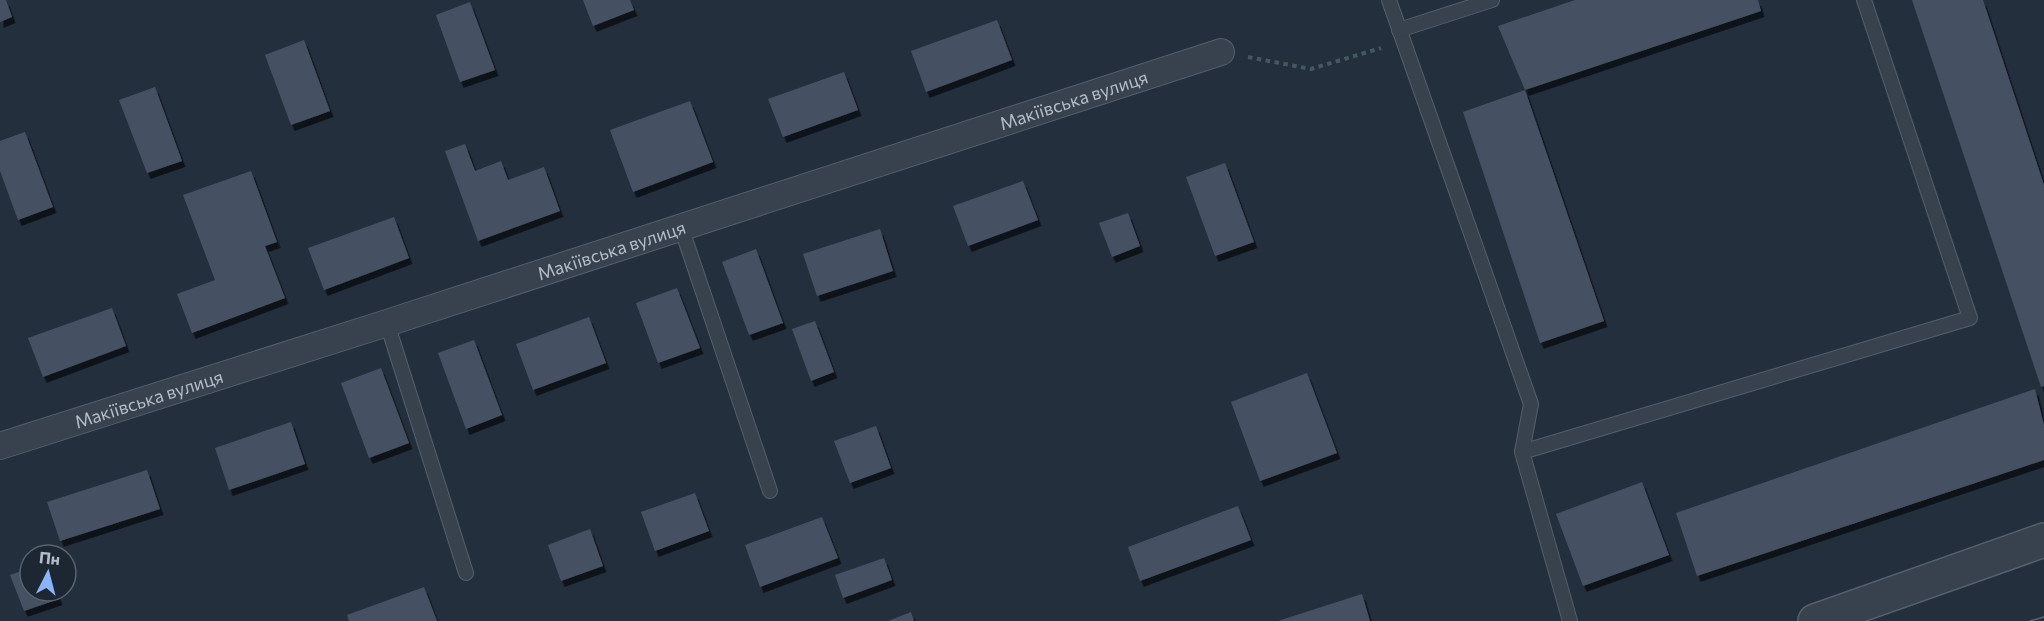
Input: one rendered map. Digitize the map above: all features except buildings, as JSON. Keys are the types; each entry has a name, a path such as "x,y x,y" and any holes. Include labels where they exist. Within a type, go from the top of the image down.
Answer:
{"street":[{"name":"Макіївська вулиця","path":"0,446 387,323 1221,51"},
{"path":"1815,621 2044,540"}],"lane":[{"path":"1389,0 1531,404 1522,452 1570,621"},
{"path":"1401,36 1492,0"},
{"path":"1522,452 1970,318 1864,0"},
{"path":"681,227 770,491"},
{"path":"387,323 466,573"}],"path":[{"path":"1221,51 1311,69 1401,36"}],"tram line":[{"path":"2030,621 2044,617"}]}
